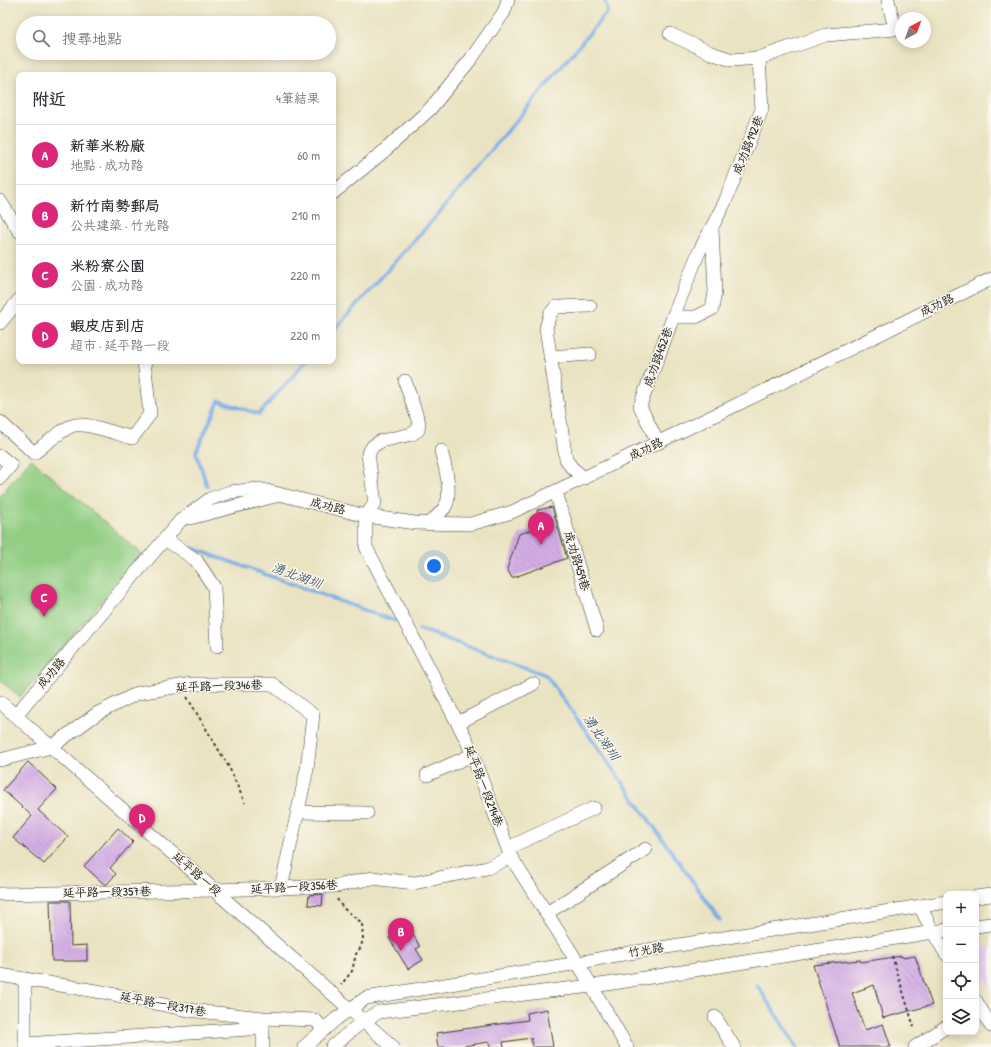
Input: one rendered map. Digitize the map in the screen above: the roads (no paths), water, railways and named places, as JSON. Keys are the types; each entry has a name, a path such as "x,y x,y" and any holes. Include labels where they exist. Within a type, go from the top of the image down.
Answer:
{"street":[{"path":"336,191 383,152 430,109 479,48 504,12 508,0"},
{"path":"670,34 711,53 732,60 759,58 826,35 895,30 888,0"},
{"name":"成功路192巷","path":"673,317 698,254 724,202 762,109 759,58"},
{"path":"0,201 16,226"},
{"name":"成功路452巷","path":"658,443 640,406 673,317 696,317 712,309 715,292 712,227"},
{"name":"成功路","path":"15,716 180,521 237,505 281,495 366,516 429,524 471,524 512,512 658,443 991,279"},
{"path":"0,323 16,304"},
{"path":"584,478 572,468 566,459 546,328 550,314 556,307 590,306"},
{"path":"550,357 590,354"},
{"path":"0,422 34,453 63,431 74,425 86,425 132,438 150,414 144,364"},
{"path":"366,516 375,503 368,454 373,446 382,441 412,434 418,430 419,423 405,381"},
{"path":"429,524 445,507 448,495 447,474 441,451"},
{"path":"0,456 11,466 0,478"},
{"name":"成功路459巷","path":"556,492 597,630"},
{"name":"延平路一段214巷","path":"366,516 366,547 458,723 510,852 578,963 627,1047"},
{"path":"165,539 196,560 214,586 217,646"},
{"name":"延平路一段346巷","path":"51,747 98,713 138,692 192,684 272,684 313,715 307,769 281,888"},
{"path":"458,723 533,684"},
{"name":"延平路一段","path":"0,702 393,1047"},
{"path":"0,760 51,747"},
{"path":"427,775 472,755"},
{"name":"延平路一段356巷","path":"215,890 333,886 372,878 414,883 487,868 510,852 594,808"},
{"path":"297,812 367,813"},
{"path":"547,913 646,849"},
{"name":"延平路一段357巷","path":"0,894 215,890"},
{"path":"979,897 991,895"},
{"name":"竹光路","path":"304,1047 349,1009 366,998 943,902"},
{"path":"920,906 943,949"},
{"path":"979,926 991,924"},
{"path":"332,1047 363,1021 379,1012 607,984 943,930"},
{"name":"延平路一段317巷","path":"0,975 102,992 188,1010 264,1023 315,1020 324,1029"},
{"path":"25,979 25,1045 264,1023 263,1047"},
{"path":"979,1008 991,1026"},
{"path":"715,1017 734,1047"},
{"path":"915,1047 943,1029"}],"waterway":[{"path":"336,328 440,212 608,11 605,0"},
{"path":"207,486 196,452 219,401 259,414 303,364"},
{"name":"湧北湖圳","path":"192,548 395,621"},
{"name":"湧北湖圳","path":"419,629 546,675 720,920"},
{"name":"湧北湖圳","path":"757,985 797,1047"}],"place":[{"name":"新華米粉廠","path":"541,545"},
{"name":"米粉寮公園","path":"44,617"},
{"name":"蝦皮店到店","path":"142,837"},
{"name":"新竹南勢郵局","path":"401,951"}]}
